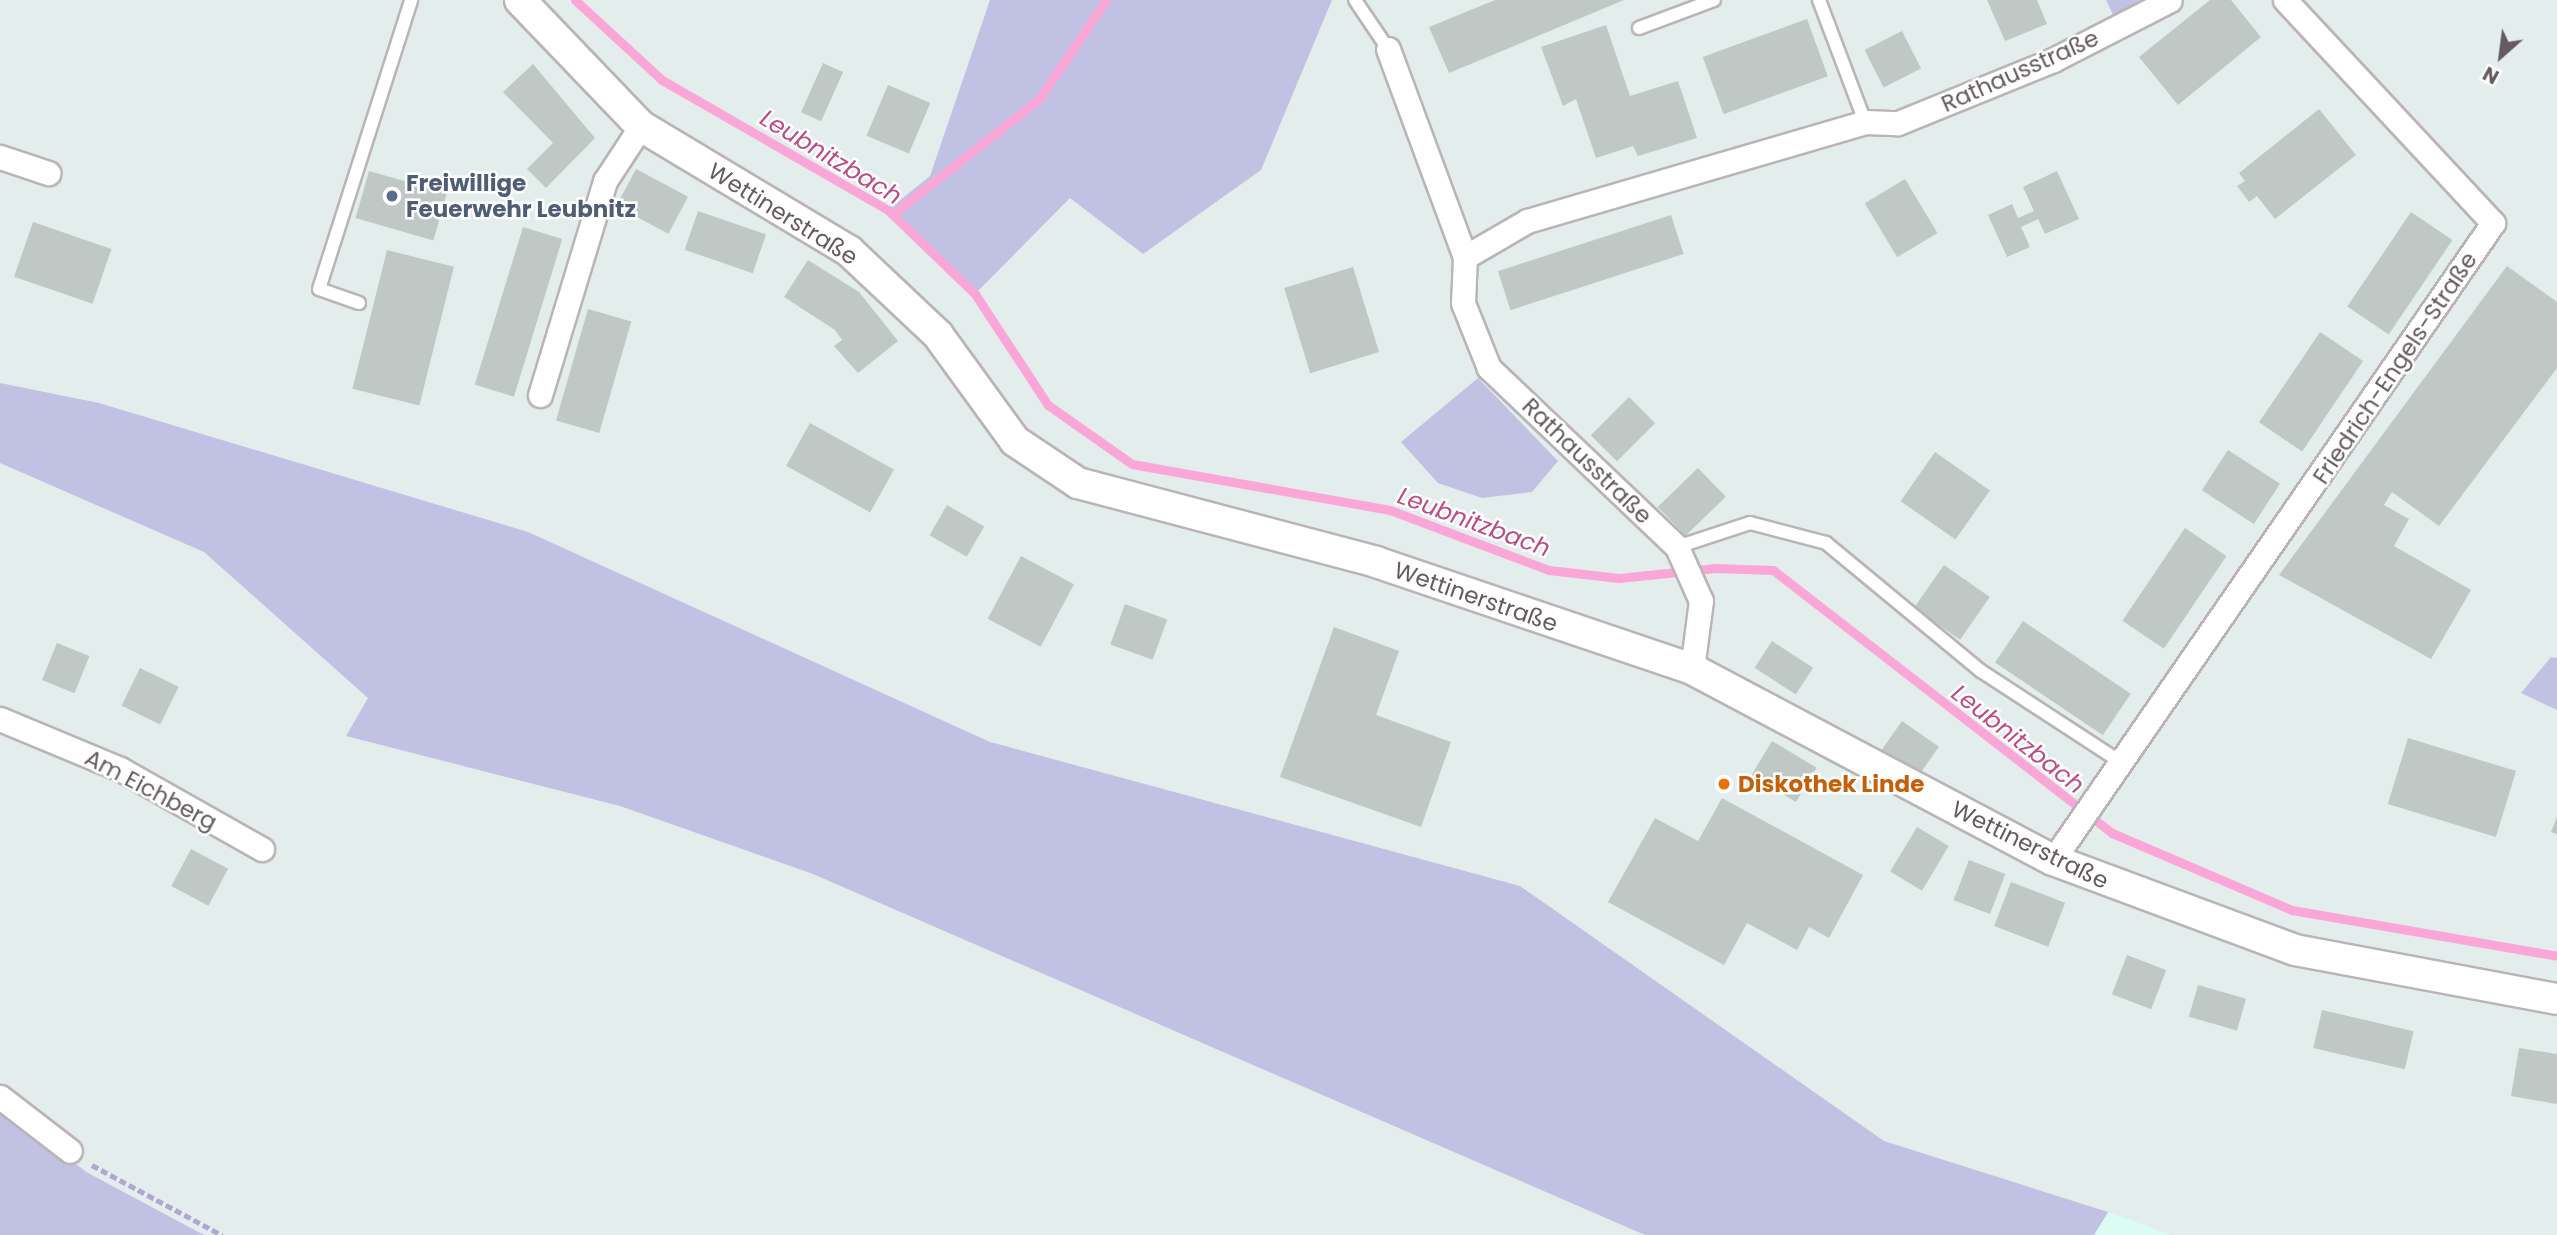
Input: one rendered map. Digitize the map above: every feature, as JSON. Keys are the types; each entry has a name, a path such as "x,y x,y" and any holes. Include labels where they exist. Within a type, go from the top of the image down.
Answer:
{"street":[{"name":"Wettinerstraße","path":"521,0 641,126 849,251 938,335 1015,441 1078,483 1376,562 1692,669 2053,860 2295,950 2557,999"},
{"name":"Rathausstraße","path":"1465,257 1527,221 1865,122 1898,123 2053,60 2170,0"},
{"name":"Friedrich-Engels-Straße","path":"2053,860 2094,805 2493,223 2286,0"},
{"name":"Rathausstraße","path":"1388,49 1465,257 1463,303 1489,368 1679,552 1701,601 1692,669"},
{"path":"540,395 606,181 641,126"},
{"path":"0,157 48,173"},
{"name":"Am Eichberg","path":"0,719 120,769 262,849"},
{"path":"0,1097 70,1151"}],"lane":[{"path":"359,303 319,289 411,0"},
{"path":"1355,0 1388,49"},
{"path":"1639,28 1714,0"},
{"path":"1819,0 1865,122"},
{"path":"1679,552 1750,523 1826,543 1981,671 2122,763"}],"path":[{"path":"70,1151 222,1235"}],"shaded area":[{"path":"990,0 1332,0 1261,170 1143,254 1070,198 975,294 888,210 930,176"},
{"path":"2106,0 2140,0 2114,17"},
{"path":"1478,378 1558,461 1532,492 1482,498 1438,483 1401,442"},
{"path":"0,383 99,403 528,532 990,742 1520,886 1884,1141 2108,1212 2094,1235 1645,1235 813,874 620,806 346,736 368,698 204,552 0,463"},
{"path":"2551,657 2557,658 2557,710 2521,693"},
{"path":"0,1108 88,1173 204,1235 0,1235"},
{"path":"2109,1212 2171,1235 2094,1235"}],"building":[{"path":"1495,0 1624,0 1449,73 1429,27"},
{"path":"1987,0 2037,0 2047,24 2005,41"},
{"path":"2210,0 2231,0 2261,37 2178,105 2139,57"},
{"path":"1807,19 1828,76 1724,114 1703,57"},
{"path":"1606,25 1630,96 1678,81 1697,138 1638,156 1633,146 1596,158 1576,99 1563,106 1541,47"},
{"path":"1902,31 1921,68 1884,87 1865,50"},
{"path":"823,63 843,72 821,121 801,112"},
{"path":"533,64 595,138 546,188 527,169 553,143 503,92"},
{"path":"888,85 930,103 909,154 867,136"},
{"path":"2319,109 2356,155 2275,219 2257,196 2249,202 2237,186 2245,181 2239,173"},
{"path":"636,169 688,197 668,234 616,206"},
{"path":"369,171 447,193 433,240 355,218"},
{"path":"2057,171 2079,219 2045,234 2038,219 2021,227 2030,247 2007,257 1988,215 2012,204 2018,218 2034,211 2023,187"},
{"path":"1905,179 1937,233 1897,257 1865,203"},
{"path":"698,211 766,234 753,273 685,250"},
{"path":"2411,212 2452,240 2389,334 2347,307"},
{"path":"1671,215 1684,254 1511,310 1498,271"},
{"path":"33,222 111,249 93,304 14,277"},
{"path":"523,227 562,239 514,397 475,385"},
{"path":"387,250 454,267 419,405 352,389"},
{"path":"808,260 859,292 898,341 858,373 834,346 842,340 835,330 784,297"},
{"path":"2507,266 2557,302 2557,368 2439,526 2392,492 2384,505 2409,519 2394,546 2471,590 2431,659 2279,575"},
{"path":"1353,267 1379,352 1310,373 1284,288"},
{"path":"588,309 631,321 599,433 556,421"},
{"path":"2320,332 2363,361 2302,451 2259,422"},
{"path":"1629,397 1655,423 1617,461 1591,435"},
{"path":"810,423 894,470 870,512 786,466"},
{"path":"2228,450 2280,484 2254,524 2202,490"},
{"path":"1935,452 1990,490 1955,540 1901,501"},
{"path":"1698,468 1726,497 1686,536 1658,507"},
{"path":"947,505 984,526 967,557 930,535"},
{"path":"2185,528 2226,556 2164,649 2122,621"},
{"path":"1021,556 1074,584 1041,647 988,619"},
{"path":"1944,565 1990,597 1960,640 1914,608"},
{"path":"1125,604 1167,619 1153,660 1110,644"},
{"path":"2023,621 2131,694 2103,735 1995,662"},
{"path":"1334,627 1399,651 1376,715 1451,742 1421,827 1280,777"},
{"path":"1772,641 1813,668 1796,695 1755,668"},
{"path":"57,643 89,656 74,693 42,680"},
{"path":"140,668 179,687 160,725 122,706"},
{"path":"1902,721 1939,747 1918,777 1881,751"},
{"path":"2408,738 2516,771 2496,837 2388,804"},
{"path":"1772,741 1817,768 1796,802 1751,775"},
{"path":"1722,798 1863,875 1829,938 1809,927 1797,950 1747,923 1724,965 1608,902 1655,818 1698,841"},
{"path":"2557,817 2557,834 2551,832"},
{"path":"1917,827 1949,846 1922,891 1890,872"},
{"path":"191,849 228,869 208,906 171,886"},
{"path":"1969,860 2005,874 1990,914 1954,900"},
{"path":"2011,882 2065,903 2048,947 1994,926"},
{"path":"2127,955 2166,970 2151,1009 2112,994"},
{"path":"2198,985 2246,999 2237,1031 2189,1017"},
{"path":"2322,1010 2414,1031 2405,1069 2313,1048"},
{"path":"2519,1048 2557,1054 2557,1104 2511,1096"}],"waterway":[{"name":"Leubnitzbach","path":"575,0 662,80 888,210 975,294 1048,405 1132,464 1390,510 1549,570 1619,578 1715,568 1773,570 2112,833 2292,910 2557,956"},
{"path":"893,214 1039,99 1106,0"}],"place":[{"name":"Freiwillige Feuerwehr Leubnitz","path":"392,196"},
{"name":"Diskothek Linde","path":"1724,784"}]}
